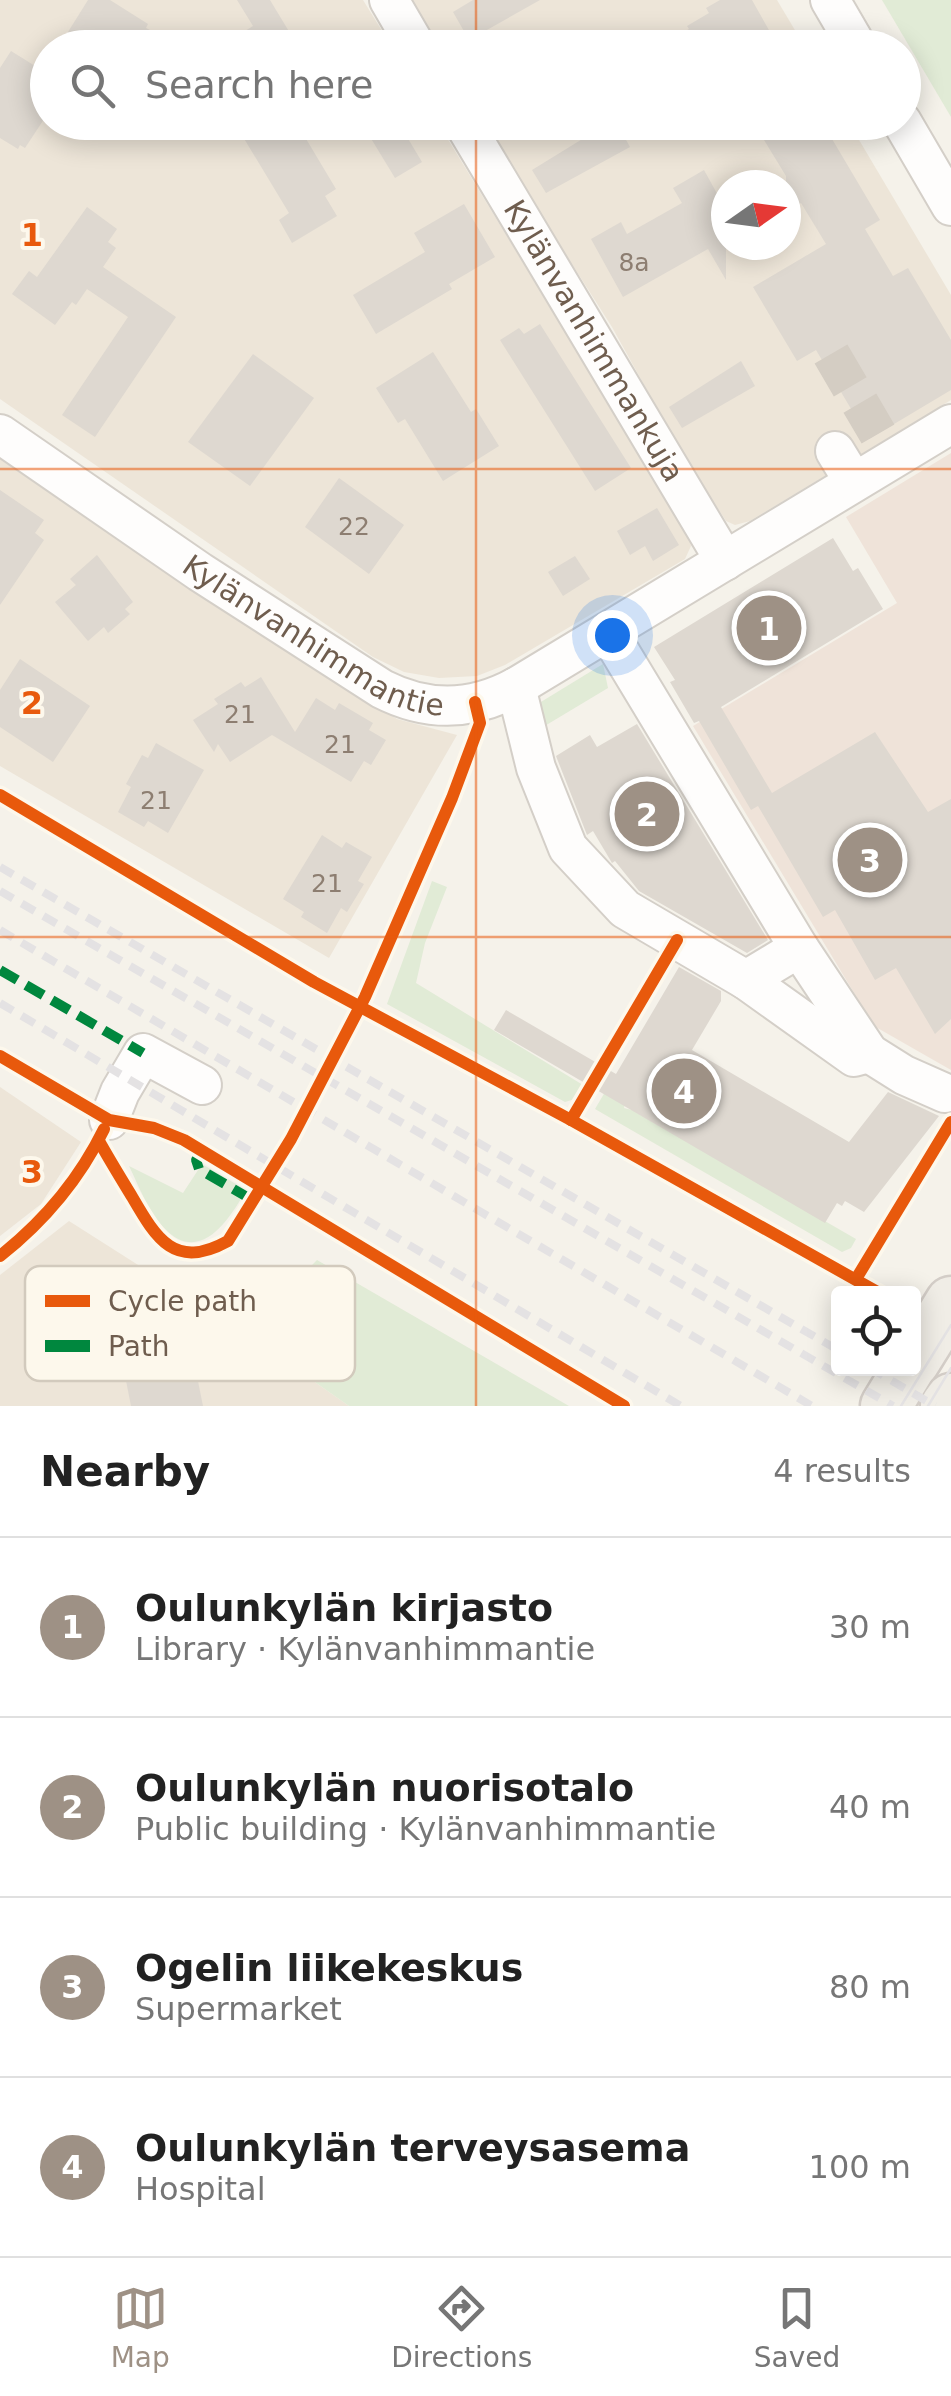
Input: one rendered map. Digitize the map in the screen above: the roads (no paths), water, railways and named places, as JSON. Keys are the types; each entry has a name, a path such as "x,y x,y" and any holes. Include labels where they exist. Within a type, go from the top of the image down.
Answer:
{"main road":[{"path":"921,1351 951,1302"},
{"path":"886,1406 905,1376"},
{"path":"946,1406 951,1398"}],"street":[{"path":"389,0 407,30"},
{"path":"830,0 848,30"},
{"name":"Kylänvanhimmankuja","path":"474,140 725,560"},
{"path":"912,140 951,206"},
{"name":"Kylänvanhimmantie","path":"0,434 200,572 407,702 460,706 516,687 725,560 844,467 885,446 951,424"},
{"path":"608,632 799,948 868,1053 945,1093"},
{"path":"516,687 536,768 568,848 625,909 746,980 854,1057 868,1053"},
{"path":"746,980 799,948"},
{"path":"109,1120 143,1053 202,1085"}],"tunnel":[{"path":"831,354 878,434"}],"tram line":[{"path":"901,1406 951,1325"},
{"path":"928,1406 951,1368"}],"railway":[{"path":"0,867 831,1346"},
{"path":"0,891 893,1406"},
{"path":"0,930 812,1406"},
{"path":"0,1003 681,1406"},
{"path":"884,1376 935,1406"}],"place":[{"name":"Oulunkylän kirjasto","path":"769,628"},
{"name":"Oulunkylän nuorisotalo","path":"647,814"},
{"name":"Ogelin liikekeskus","path":"870,860"},
{"name":"Oulunkylän terveysasema","path":"684,1091"}]}
